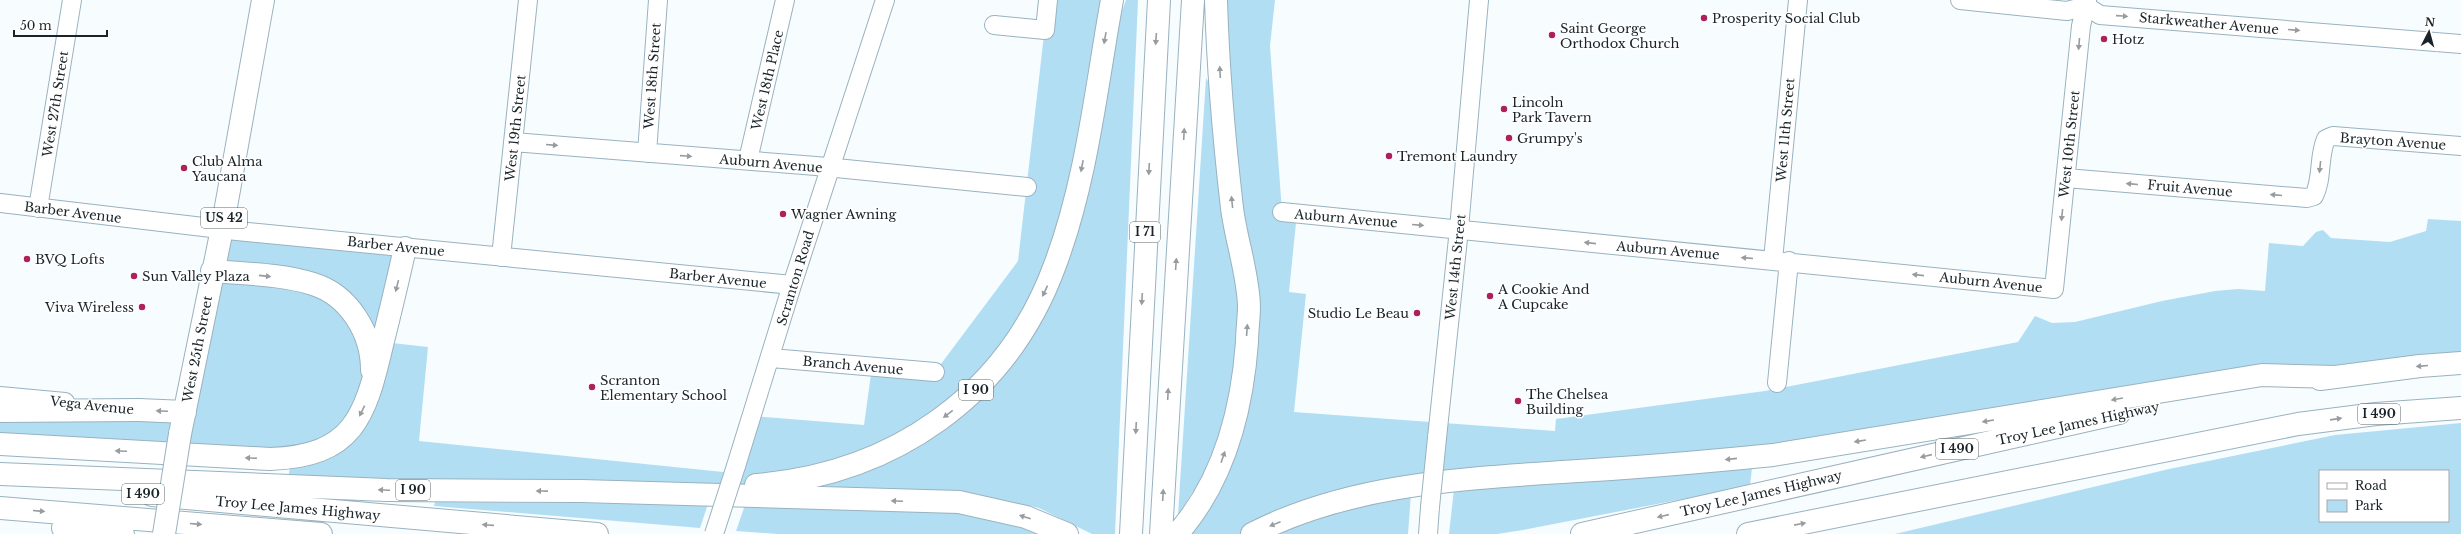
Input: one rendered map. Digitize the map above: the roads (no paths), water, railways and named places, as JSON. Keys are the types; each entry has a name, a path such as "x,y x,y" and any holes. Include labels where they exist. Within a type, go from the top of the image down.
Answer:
{"main road":[{"name":"West 25th Street","path":"164,534 180,434 212,271 222,229 263,0"},
{"name":"I 90","path":"0,474 386,490 581,491 774,484 845,469 898,446 935,424 962,403 994,370 1021,333 1040,300 1056,264 1081,173 1112,0"},
{"name":"I 71","path":"1131,534 1159,0"},
{"name":"I 71","path":"1161,534 1192,0"},
{"path":"1177,534 1206,492 1221,465 1240,401 1244,375 1249,305 1232,210 1221,97 1216,0"},
{"path":"0,444 220,457 291,458 313,454 340,439 351,429 361,414 371,390 405,248"},
{"path":"212,271 292,279 314,284 333,294 348,307 360,323 369,342 372,361 371,390"},
{"name":"Troy Lee James Highway","path":"1582,534 2092,419 2258,387 2420,366 2461,363"},
{"path":"1252,534 1344,499 1395,488 1460,480 1693,464 1773,455 2262,375 2336,377"},
{"name":"I 490","path":"1748,534 2298,424 2376,414 2461,408"},
{"path":"0,411 139,410"},
{"name":"Vega Avenue","path":"139,410 185,412"},
{"path":"1819,534 1983,497 2086,477 2298,424"},
{"name":"Troy Lee James Highway","path":"0,477 151,495 597,534"},
{"path":"581,491 959,502 1026,517 1064,533"},
{"name":"Troy Lee James Highway","path":"0,508 321,534"},
{"path":"0,522 123,534"}],"street":[{"name":"West 27th Street","path":"38,208 72,0"},
{"name":"West 19th Street","path":"501,257 528,0"},
{"name":"West 18th Street","path":"647,153 658,0"},
{"name":"West 18th Place","path":"748,160 785,0"},
{"name":"Scranton Road","path":"714,534 771,358 792,286 885,0"},
{"path":"994,25 1045,30 1048,0"},
{"name":"West 14th Street","path":"1428,534 1459,229 1479,0"},
{"name":"West 11th Street","path":"1777,383 1781,261 1798,0"},
{"path":"1960,0 2067,10 2088,2"},
{"name":"Starkweather Avenue","path":"2088,2 2100,15 2461,44"},
{"name":"West 10th Street","path":"2054,289 2081,26 2088,2"},
{"name":"Brayton Avenue","path":"2314,196 2318,188 2322,147 2326,139 2333,136 2461,146"},
{"name":"Auburn Avenue","path":"513,142 748,160 1027,187"},
{"name":"Fruit Avenue","path":"2066,178 2307,198 2314,196"},
{"name":"Barber Avenue","path":"0,203 222,229 792,286"},
{"name":"Auburn Avenue","path":"1282,212 2054,289"},
{"name":"Branch Avenue","path":"771,358 935,372"},
{"name":"Vega Avenue","path":"0,396 139,410"}],"place":[{"name":"Prosperity Social Club","path":"1704,18"},
{"name":"Saint George Orthodox Church","path":"1552,35"},
{"name":"Hotz","path":"2104,39"},
{"name":"Lincoln Park Tavern","path":"1504,109"},
{"name":"Grumpy's","path":"1509,138"},
{"name":"Tremont Laundry","path":"1389,156"},
{"name":"Club Alma Yaucana","path":"184,168"},
{"name":"Wagner Awning","path":"783,214"},
{"name":"BVQ Lofts","path":"27,259"},
{"name":"Sun Valley Plaza","path":"134,276"},
{"name":"A Cookie And A Cupcake","path":"1490,296"},
{"name":"Viva Wireless","path":"142,307"},
{"name":"Studio Le Beau","path":"1417,313"},
{"name":"Scranton Elementary School","path":"592,387"},
{"name":"The Chelsea Building","path":"1518,401"}]}
